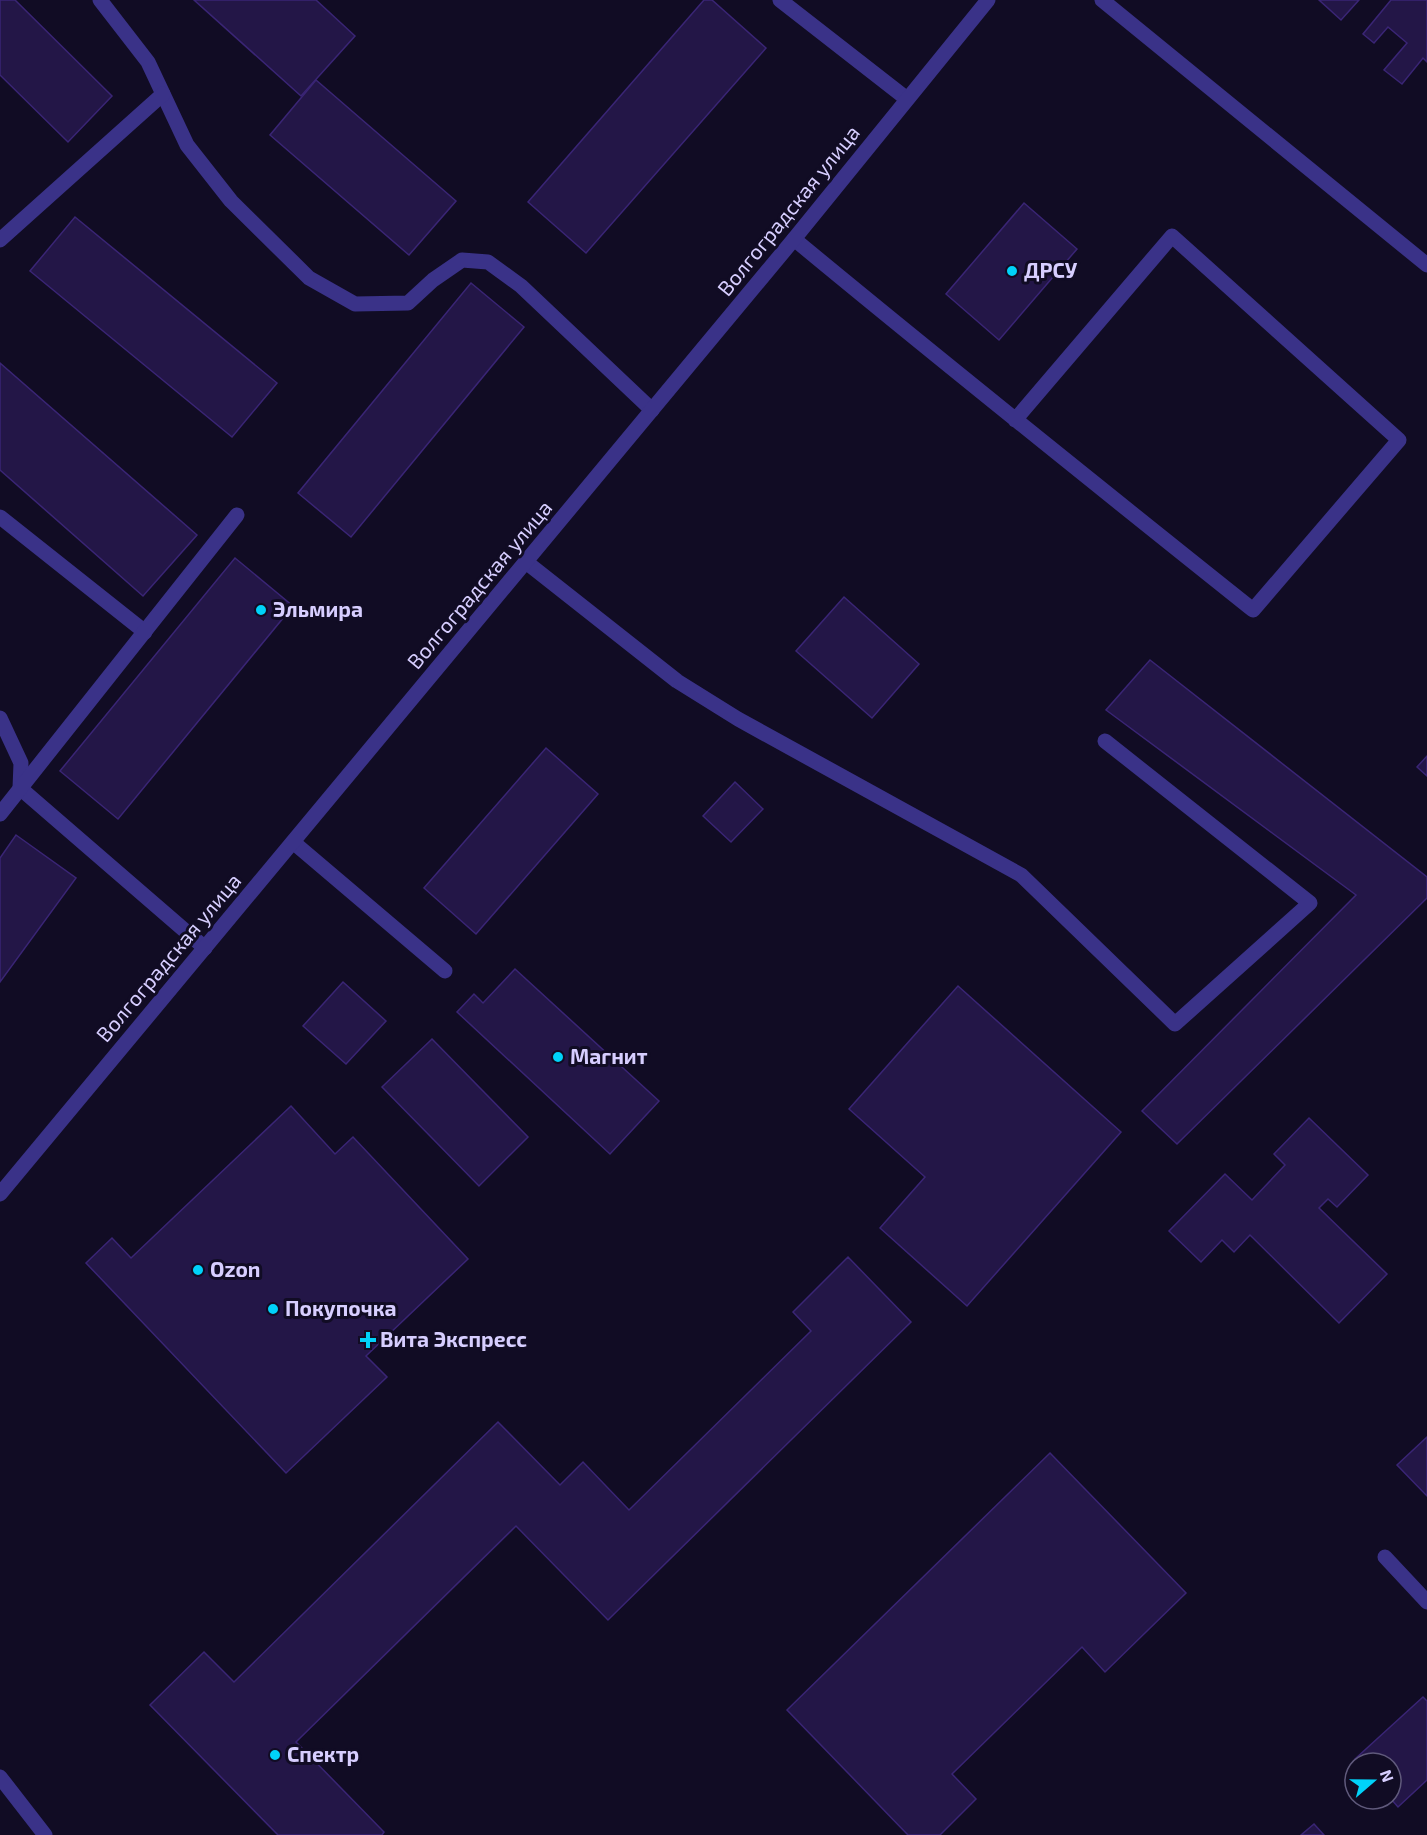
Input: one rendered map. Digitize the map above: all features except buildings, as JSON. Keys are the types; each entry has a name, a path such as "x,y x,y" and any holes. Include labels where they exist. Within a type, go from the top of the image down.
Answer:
{"street":[{"path":"100,0 148,62 187,145 231,201 309,278 355,304 408,303 433,280 462,260 488,262 521,286 652,410"},
{"path":"780,0 907,99"},
{"name":"Волгоградская улица","path":"2,1187 293,842 794,240 988,0"},
{"path":"1101,0 1427,265"},
{"path":"0,240 163,94"},
{"path":"794,240 1015,420 1253,610 1398,440 1172,236 1015,420"},
{"path":"0,814 237,515"},
{"path":"0,517 145,632"},
{"path":"526,562 677,681 738,718 1021,875 1175,1024 1310,903 1105,741"},
{"path":"0,718 21,763 20,788"},
{"path":"20,788 204,948"},
{"path":"293,842 445,971"},
{"path":"1385,1557 1427,1602"},
{"path":"0,1777 45,1835"}],"place":[{"name":"ДРСУ","path":"1012,271"},
{"name":"Эльмира","path":"261,610"},
{"name":"Магнит","path":"558,1057"},
{"name":"Ozon","path":"198,1270"},
{"name":"Покупочка","path":"273,1309"},
{"name":"Вита Экспресс","path":"368,1340"},
{"name":"Спектр","path":"275,1755"}]}
